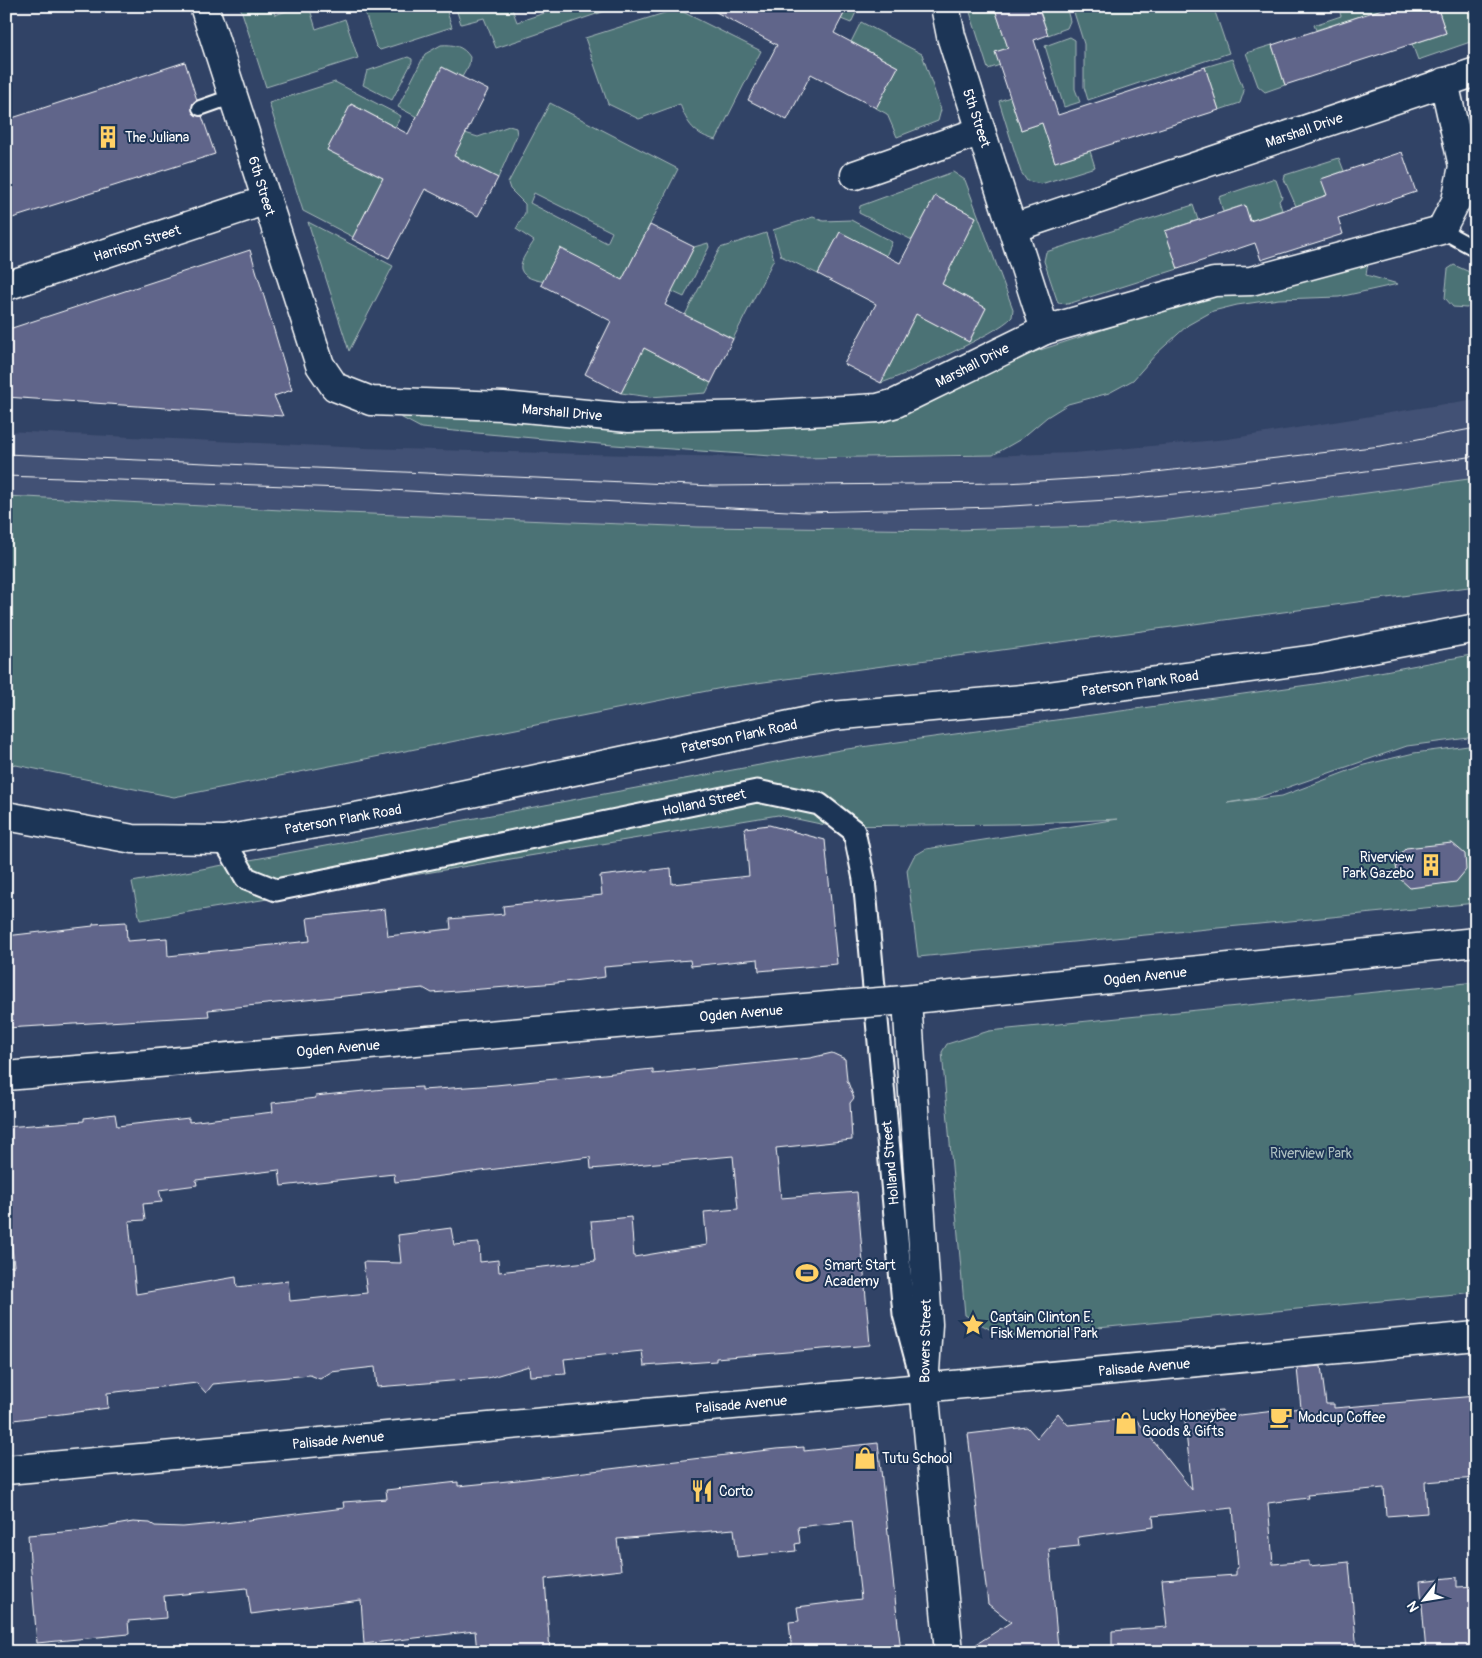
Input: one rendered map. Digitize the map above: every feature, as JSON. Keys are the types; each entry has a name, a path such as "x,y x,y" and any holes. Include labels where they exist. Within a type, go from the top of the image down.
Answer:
{"street":[{"name":"6th Street","path":"204,6 320,365"},
{"name":"5th Street","path":"945,6 951,36 980,131 1013,228"},
{"name":"Marshall Drive","path":"1013,228 1476,72"},
{"path":"1441,230 1456,201 1462,166 1444,82"},
{"path":"855,176 980,131"},
{"name":"Harrison Street","path":"6,286 267,200"},
{"path":"1013,228 1045,330"},
{"name":"Marshall Drive","path":"320,365 334,387 371,400 503,406 629,418 756,415 878,408 896,403 1045,330 1214,282 1251,281 1441,230"},
{"name":"Paterson Plank Road","path":"6,816 133,839 224,840 372,814 832,716 1043,697 1314,659 1476,628"},
{"name":"Holland Street","path":"224,840 246,878 276,890 756,791 819,804 854,831 864,879 904,1314 924,1387"},
{"name":"Ogden Avenue","path":"6,1076 900,1001 1476,942"},
{"name":"Bowers Street","path":"900,1001 928,1324 924,1387 949,1652"},
{"name":"Palisade Avenue","path":"6,1470 1476,1336"}],"lane":[{"path":"200,108 234,96"},
{"path":"1441,230 1476,249"}],"shaded area":[{"path":"1476,399 1476,478 1305,503 1170,520 1096,526 954,530 697,527 321,512 6,496 6,431 364,448 800,458 951,457 1074,453 1228,439"}],"green space":[{"path":"240,6 272,6 275,15 301,6 309,6 316,29 345,19 358,58 266,87"},
{"path":"384,6 445,6 452,27 380,50 376,46 365,13"},
{"path":"455,6 511,6 517,22 566,6 620,6 496,48 484,18 461,24"},
{"path":"848,6 859,6 851,23 841,19"},
{"path":"968,6 994,6 1008,48 996,52 1000,65 988,69"},
{"path":"1038,6 1066,6 1070,21 1067,28 1048,35"},
{"path":"1072,6 1213,6 1229,53 1088,100 1084,87 1084,44"},
{"path":"1338,6 1390,7 1316,30 1314,25 1341,16"},
{"path":"1437,6 1476,6 1476,40 1418,60 1412,44 1446,33"},
{"path":"677,9 761,51 716,140 702,135 693,128 680,104 639,119 608,104 585,38"},
{"path":"861,22 922,54 941,110 938,121 897,137 887,114 876,108 898,67 851,42"},
{"path":"1070,37 1075,40 1075,89 1080,102 1064,107 1045,46"},
{"path":"441,45 454,45 464,50 470,57 469,65 462,77 442,67 417,117 398,107 425,54"},
{"path":"1272,45 1285,85 1265,92 1258,86 1246,53"},
{"path":"408,57 412,59 412,62 392,100 363,85 367,71"},
{"path":"1232,59 1244,91 1240,103 1219,110 1205,67"},
{"path":"335,82 401,116 395,127 351,104 327,150 383,178 353,237 303,211 269,103"},
{"path":"1010,97 1021,130 1042,123 1055,162 1090,151 1095,167 1041,184 1027,181 1021,172 999,101"},
{"path":"550,103 678,169 622,280 567,283 536,280 526,276 521,266 525,255 534,241 516,229 525,213 525,204 510,189 508,183","holes":["534,193 612,232 607,243 530,203"]},
{"path":"509,126 516,128 517,135 498,178 454,156 465,133 478,137"},
{"path":"1339,158 1344,171 1322,179 1327,195 1296,206 1284,179 1285,175"},
{"path":"953,172 965,180 1013,309 1012,317 1004,324 971,343 881,383 916,314 969,342 986,308 942,284 976,217 935,196 912,240 859,213 860,206"},
{"path":"1272,179 1276,180 1282,197 1279,201 1282,210 1250,221 1244,205 1223,212 1219,197"},
{"path":"1193,205 1198,220 1165,231 1178,269 1068,304 1058,303 1044,261 1046,252"},
{"path":"813,217 823,221 851,220 892,242 886,256 840,232 818,274 781,256 773,230"},
{"path":"308,222 393,266 349,351"},
{"path":"766,233 774,259 733,339 685,315 720,248"},
{"path":"708,243 709,247 684,297 671,291 694,247"},
{"path":"1368,262 1366,275 1398,284 1339,297 1279,299 1237,305 1213,311 1188,325 1156,354 1133,380 1109,393 1068,404 1047,417 1021,439 993,455 800,458 600,444 421,428 391,412 642,431 707,430 896,419 1028,354 1213,294"},
{"path":"1454,265 1476,275 1476,306 1466,308 1453,307 1445,298 1448,269"},
{"path":"644,348 711,383 706,393 650,397 621,393"},
{"path":"1476,478 1476,586 727,687 174,797 6,763 6,496 321,512 697,527 954,530 1096,526 1170,520"},
{"path":"1476,654 1476,737 1407,746 1257,798 1227,803 1282,796 1364,765 1414,753 1476,745 1476,903 918,957 907,870 914,856 926,849 1118,819 1013,824 830,826 778,815 140,920 132,882 840,750 1315,684"},
{"name":"Riverview Park","path":"1476,982 1476,1292 1003,1337 965,1315 942,1052 947,1044 989,1031"}],"building":[{"path":"705,6 848,6 834,33 898,67 876,108 811,74 787,120 748,100 777,45"},
{"path":"994,6 1038,6 1048,35 1034,40 1058,115 1205,67 1219,110 1055,162 1042,123 1021,130 995,52 1008,48"},
{"path":"1391,6 1437,6 1446,33 1285,85 1272,45"},
{"name":"The Juliana","path":"185,62 197,100 193,103 192,110 195,115 202,116 215,154 6,220 6,120"},
{"path":"442,67 488,90 454,156 498,178 478,216 425,189 389,258 352,239 383,178 327,150 351,104 408,134"},
{"path":"1402,152 1416,192 1338,218 1343,234 1261,260 1255,243 1178,269 1165,231 1245,205 1250,221 1296,206 1327,195 1321,179"},
{"path":"935,196 976,217 942,284 986,308 969,342 916,314 881,383 844,364 876,304 818,274 840,232 900,263"},
{"path":"650,225 694,247 665,305 733,339 711,383 644,348 621,393 585,374 611,321 541,285 560,248 622,280"},
{"path":"250,250 292,390 274,396 283,416 6,397 6,330"},
{"path":"769,825 825,840 837,964 759,971 758,959 691,966 690,960 604,967 605,977 556,983 432,993 423,988 208,1010 209,1016 6,1028 6,936 93,926 93,924 126,922 127,941 167,938 168,956 310,941 307,918 385,909 388,936 451,929 450,919 504,914 503,906 602,895 600,876 671,868 672,884 749,876 745,828"},
{"name":"Riverview Park Gazebo","path":"1452,843 1465,854 1466,870 1456,882 1410,888 1398,877 1395,860 1406,848"},
{"path":"832,1053 845,1059 847,1080 854,1098 850,1103 852,1140 776,1148 781,1198 857,1192 870,1345 716,1358 716,1361 644,1366 642,1351 564,1359 566,1374 530,1376 529,1366 488,1378 377,1387 375,1367 331,1372 320,1379 310,1375 213,1384 206,1393 197,1383 107,1393 108,1408 6,1421 6,1267 14,1266 6,1192 6,1127 84,1121 84,1118 115,1114 117,1126 189,1118 189,1122 273,1112 272,1103 316,1098 315,1096 384,1089 422,1087 422,1090 496,1085 653,1069 653,1074 810,1058","holes":["733,1156 738,1209 704,1212 707,1245 634,1257 631,1217 591,1221 595,1261 499,1272 498,1260 480,1262 479,1243 454,1245 451,1228 398,1235 401,1263 363,1262 367,1293 290,1301 288,1281 237,1287 236,1277 136,1294 129,1221 145,1220 143,1204 162,1202 159,1190 197,1185 196,1180 279,1170 281,1186 394,1174 395,1182 590,1157 591,1169"]},
{"path":"1321,1366 1326,1404 1334,1404 1334,1408 1476,1396 1476,1478 1425,1482 1427,1513 1386,1516 1384,1488 1307,1495 1308,1498 1268,1503 1273,1564 1309,1561 1309,1566 1349,1562 1357,1652 1112,1652 1112,1631 1167,1627 1162,1580 1236,1575 1236,1568 1238,1568 1233,1508 1153,1516 1154,1527 1078,1537 1079,1546 1049,1549 1058,1648 1022,1652 964,1652 1011,1622 988,1604 968,1434 1027,1427 1037,1438 1058,1413 1068,1425 1135,1418 1192,1490 1184,1413 1222,1410 1223,1417 1301,1408 1297,1368"},
{"path":"878,1443 901,1652 792,1652 789,1622 799,1621 797,1607 861,1599 852,1521 798,1527 800,1543 795,1544 796,1551 737,1557 734,1529 617,1539 621,1570 545,1579 550,1652 477,1652 475,1631 364,1644 361,1600 251,1614 247,1588 164,1596 166,1618 128,1621 129,1634 37,1643 28,1535 87,1530 133,1522 150,1523 155,1526 183,1527 225,1523 344,1508 343,1502 387,1499 386,1490 458,1482 458,1486 518,1480 776,1449 804,1447 804,1451"},
{"path":"1457,1577 1457,1587 1476,1586 1476,1652 1426,1652 1420,1581"}],"tram line":[{"path":"6,454 713,486 1007,483 1121,476 1381,446 1476,428"},
{"path":"6,476 371,489 807,512 996,507 1123,499 1256,486 1476,456"}],"place":[{"name":"The Juliana","path":"108,137"},
{"name":"Riverview Park Gazebo","path":"1431,865"},
{"name":"Smart Start Academy","path":"807,1273"},
{"name":"Captain Clinton E. Fisk Memorial Park","path":"973,1325"},
{"name":"Modcup Coffee","path":"1281,1417"},
{"name":"Lucky Honeybee Goods & Gifts","path":"1126,1423"},
{"name":"Tutu School","path":"865,1458"},
{"name":"Corto","path":"702,1491"}]}
